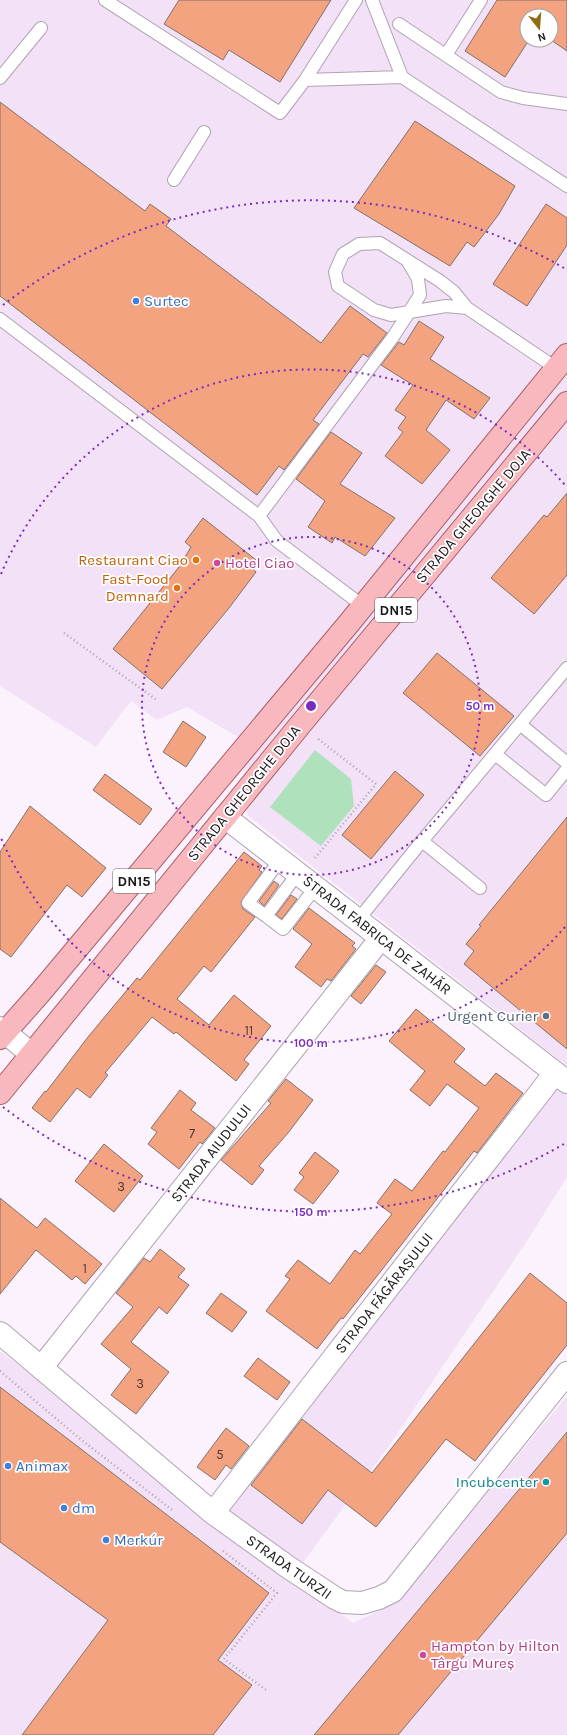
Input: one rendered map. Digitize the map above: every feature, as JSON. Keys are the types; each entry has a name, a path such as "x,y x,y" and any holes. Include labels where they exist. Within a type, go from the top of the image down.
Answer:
{"main road":[{"name":"STRADA GHEORGHE DOJA","path":"2,1033 44,988 363,606 562,362"},
{"name":"STRADA GHEORGHE DOJA","path":"0,1093 225,817 567,403"}],"street":[{"name":"STRADA FABRICA DE ZAHĂR","path":"225,817 561,1078"},
{"name":"STRADA AIUDULUI","path":"41,1368 381,938"},
{"path":"2,1033 31,1054"},
{"name":"STRADA FĂGĂRAȘULUI","path":"213,1513 561,1078"},
{"name":"STRADA TURZII","path":"0,1333 213,1513 288,1567 343,1602 362,1603 379,1598 393,1591 567,1373"}],"lane":[{"path":"105,0 280,113 305,80 356,0"},
{"path":"372,0 402,77"},
{"path":"446,55 481,0"},
{"path":"399,24 501,92 523,98 567,104"},
{"path":"0,78 41,28"},
{"path":"305,80 402,77 567,186"},
{"path":"174,180 204,132"},
{"path":"467,308 446,306 392,315 374,310 338,286 335,272 343,254 359,244 380,243 440,281 454,292 467,308 562,362"},
{"path":"259,516 411,311 420,295 418,279 407,260"},
{"path":"0,319 259,516 277,541 363,606"},
{"path":"358,920 567,668"},
{"path":"520,724 567,763"},
{"path":"495,754 546,795 567,769"},
{"path":"422,841 480,888"},
{"path":"280,860 248,903 283,929 316,888"},
{"path":"266,916 298,873"}],"path":[{"path":"64,633 158,701"},
{"path":"315,858 376,784 316,737"},
{"path":"0,1371 79,1438 178,1515"},
{"path":"221,1549 277,1593 224,1659 266,1690"}],"shaded area":[{"path":"0,0 567,0 567,1066 247,815 241,739 187,707 157,720 131,701 96,747 0,686"},
{"path":"567,1072 567,1177 529,1238 389,1446 293,1576 353,1623 397,1602 567,1396 567,1735 0,1735 0,1351 218,1518"}],"green space":[{"path":"315,750 351,779 354,806 321,846 270,807"}],"building":[{"path":"179,0 331,0 280,82 229,50 223,60 164,24"},
{"path":"497,0 567,0 567,51 559,46 559,8 519,8 519,48 524,48 505,77 465,51"},
{"name":"Surtec","path":"0,102 145,211 150,204 171,219 166,226 321,343 350,306 387,333 368,357 363,354 313,420 319,424 284,470 279,466 257,495 0,296"},
{"path":"415,121 515,186 499,214 474,247 467,242 450,266 354,208"},
{"path":"546,204 567,218 567,245 527,306 493,284"},
{"path":"419,321 444,337 430,359 490,398 474,419 446,400 426,430 450,450 422,484 385,456 403,432 398,428 406,417 395,410 413,385 381,365 399,342 404,345"},
{"path":"331,432 362,453 340,484 395,518 365,556 335,537 332,543 308,527 325,501 296,479"},
{"path":"567,493 567,575 534,614 491,578 544,515 547,517"},
{"path":"203,518 256,560 250,567 256,572 229,608 162,689 113,649 179,567 191,547 185,542"},
{"path":"437,653 514,716 480,756 403,693"},
{"path":"183,721 206,737 186,767 163,752"},
{"path":"395,771 424,795 371,859 342,835"},
{"path":"105,774 152,809 140,825 93,790"},
{"path":"30,806 106,868 82,897 67,885 11,957 0,949 0,852"},
{"path":"567,817 567,1049 464,964 474,951 466,944 481,926 479,925"},
{"path":"244,852 262,866 259,870 262,872 241,902 243,909 255,917 211,972 204,966 177,999 209,1025 234,995 271,1026 244,1060 249,1064 236,1081 176,1032 174,1034 152,1017 105,1073 108,1075 90,1098 77,1088 50,1122 32,1108 88,1037 137,978 140,980"},
{"path":"274,881 279,885 264,906 259,901"},
{"path":"291,895 297,899 282,919 276,915"},
{"path":"309,908 355,943 352,946 356,949 331,981 327,979 321,987 295,967 312,944 293,929"},
{"path":"376,965 386,972 361,1004 351,996"},
{"path":"416,1009 465,1049 454,1062 485,1086 496,1073 523,1093 477,1153 474,1151 343,1319 341,1318 317,1349 266,1311 290,1279 285,1276 298,1260 330,1284 355,1250 360,1254 392,1214 377,1203 395,1179 412,1191 479,1108 447,1084 430,1106 410,1090 425,1071 389,1041"},
{"path":"286,1079 313,1100 288,1133 259,1166 264,1170 252,1185 221,1160 271,1103 268,1101"},
{"path":"180,1090 196,1103 191,1110 215,1128 202,1144 200,1142 179,1169 148,1144 157,1132 151,1128"},
{"path":"104,1144 143,1176 114,1212 75,1181"},
{"path":"315,1152 339,1171 313,1204 294,1190 304,1177 299,1173"},
{"path":"0,1198 37,1228 45,1218 102,1264 85,1284 76,1276 72,1280 36,1250 0,1294"},
{"path":"160,1249 185,1269 178,1277 189,1285 167,1314 159,1307 131,1342 169,1372 136,1414 111,1395 131,1369 101,1344 133,1307 116,1293 144,1258 150,1262"},
{"path":"530,1273 567,1303 567,1345 475,1461 446,1439 376,1527 328,1490 302,1524 251,1485 302,1419 372,1473"},
{"path":"221,1293 247,1312 232,1332 206,1313"},
{"path":"258,1358 290,1382 277,1400 244,1376"},
{"path":"0,1387 269,1593 218,1660 252,1685 213,1735 22,1735 108,1620 0,1542"},
{"path":"226,1428 249,1446 231,1469 226,1465 215,1480 197,1467"},
{"name":"Hampton by Hilton Târgu Mureș","path":"567,1432 567,1533 398,1735 314,1735"}],"place":[{"name":"Surtec","path":"136,301"},
{"name":"Restaurant Ciao","path":"196,560"},
{"name":"Hotel Ciao","path":"217,563"},
{"name":"Fast-Food Demnard","path":"177,588"},
{"name":"Urgent Curier","path":"546,1016"},
{"name":"Animax","path":"8,1466"},
{"name":"Incubcenter","path":"546,1482"},
{"name":"dm","path":"64,1508"},
{"name":"Merkúr","path":"106,1540"},
{"name":"Hampton by Hilton Târgu Mureș","path":"423,1655"}]}
